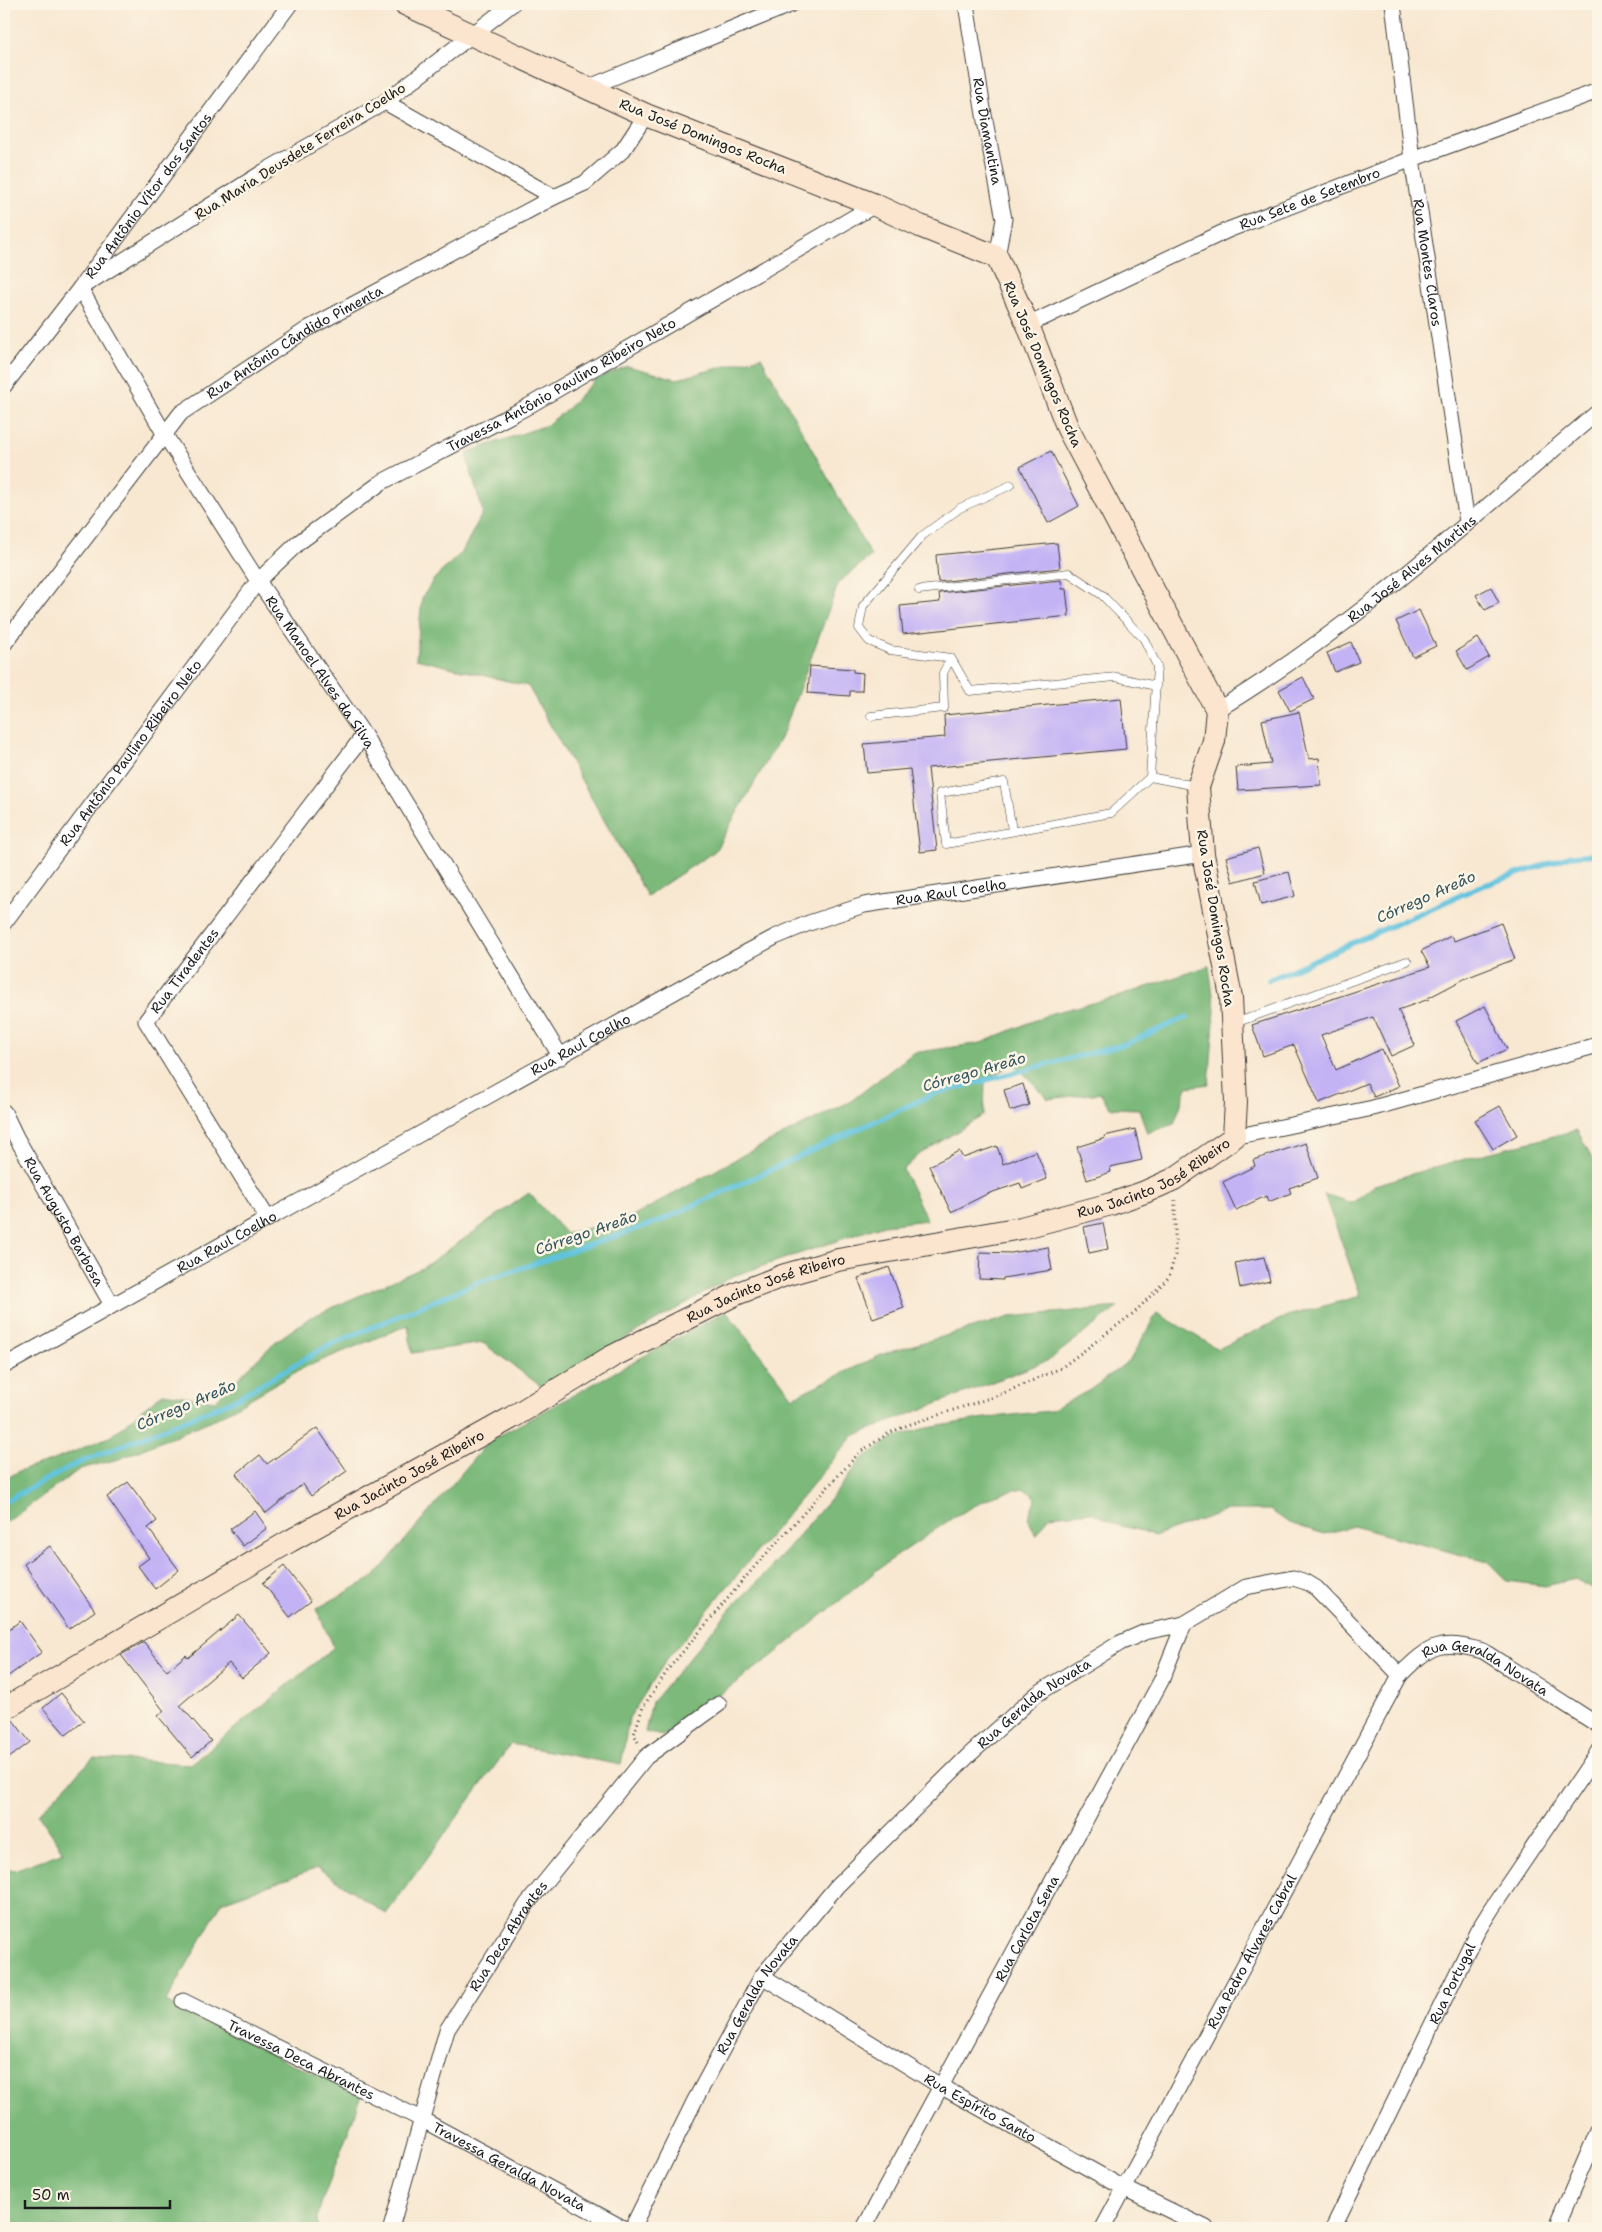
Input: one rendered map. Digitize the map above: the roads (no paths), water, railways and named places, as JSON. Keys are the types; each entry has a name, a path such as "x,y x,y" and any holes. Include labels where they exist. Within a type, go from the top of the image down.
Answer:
{"street":[{"name":"Rua Antônio Vítor dos Santos","path":"4,386 80,288 290,4"},
{"name":"Rua José Domingos Rocha","path":"406,4 646,115 875,205 997,258 1028,325 1068,429 1216,710 1214,742 1198,787 1203,854 1231,997 1236,1102 1234,1137"},
{"name":"Rua Maria Deusdete Ferreira Coelho","path":"80,288 265,171 385,102 475,35 512,4"},
{"path":"587,88 792,4"},
{"name":"Rua Diamantina","path":"966,4 985,121 1004,219 997,258"},
{"name":"Rua Montes Claros","path":"1393,4 1412,159 1466,522"},
{"name":"Rua Sete de Setembro","path":"1028,325 1228,230 1412,159 1598,91"},
{"path":"385,102 554,197"},
{"name":"Rua Antônio Cândido Pimenta","path":"4,644 181,413 309,328 554,197 585,183 622,150 646,115"},
{"name":"Travessa Antônio Paulino Ribeiro Neto","path":"258,581 298,544 382,482 525,408 875,205"},
{"name":"Rua Manoel Alves da Silva","path":"80,288 165,435 258,581 364,735 561,1057"},
{"name":"Rua José Alves Martins","path":"1216,710 1262,683 1362,611 1598,412"},
{"name":"Rua Antônio Paulino Ribeiro Neto","path":"4,923 258,581"},
{"name":"Rua Tiradentes","path":"268,1219 146,1021 364,735"},
{"name":"Rua Raul Coelho","path":"4,1366 561,1057 721,966 776,937 808,923 864,905 1203,854"},
{"name":"Rua Jacinto José Ribeiro","path":"4,1709 290,1541 511,1418 611,1356 736,1294 785,1275 838,1260 1021,1228 1111,1204 1174,1179 1234,1137 1373,1108 1598,1045"},
{"name":"Rua Augusto Barbosa","path":"4,1112 16,1137 112,1305"},
{"name":"Rua Geralda Novata","path":"632,2228 694,2102 762,1976 837,1886 969,1755 1037,1694 1120,1643 1145,1632 1184,1624 1246,1587 1292,1578 1316,1588 1400,1675 1419,1656 1431,1648 1443,1644 1469,1647 1483,1651 1598,1725"},
{"name":"Rua Carlota Sena","path":"864,2228 1161,1681 1184,1624"},
{"name":"Rua Pedro Álvares Cabral","path":"1103,2228 1400,1675"},
{"name":"Rua Deca Abrantes","path":"392,2228 447,2030 527,1904 646,1757 719,1704"},
{"name":"Rua Portugal","path":"1333,2228 1477,1932 1598,1752"},
{"name":"Rua Espírito Santo","path":"762,1976 942,2087 1124,2188 1206,2228"},
{"name":"Travessa Deca Abrantes","path":"183,2001 422,2118"},
{"name":"Travessa Geralda Novata","path":"422,2118 623,2228"},
{"path":"1556,2228 1598,2131"}],"lane":[{"path":"951,658 890,650 869,641 859,628 863,606 922,536 960,508 1011,485"},
{"path":"919,590 1069,573 1102,595 1144,639 1157,666 1150,777 1111,813 1012,830 946,844 940,793 1004,782 1012,830"},
{"path":"951,658 970,691 1116,677 1156,686"},
{"path":"871,716 944,708 943,673 951,658"},
{"path":"1150,777 1198,787"},
{"path":"1232,1024 1407,961"}],"waterway":[{"name":"Córrego Areão","path":"1269,980 1479,887 1571,856 1598,854"},
{"name":"Córrego Areão","path":"4,1502 76,1464 230,1402 328,1346 474,1284 660,1221 936,1093 1126,1044 1187,1017"}]}
